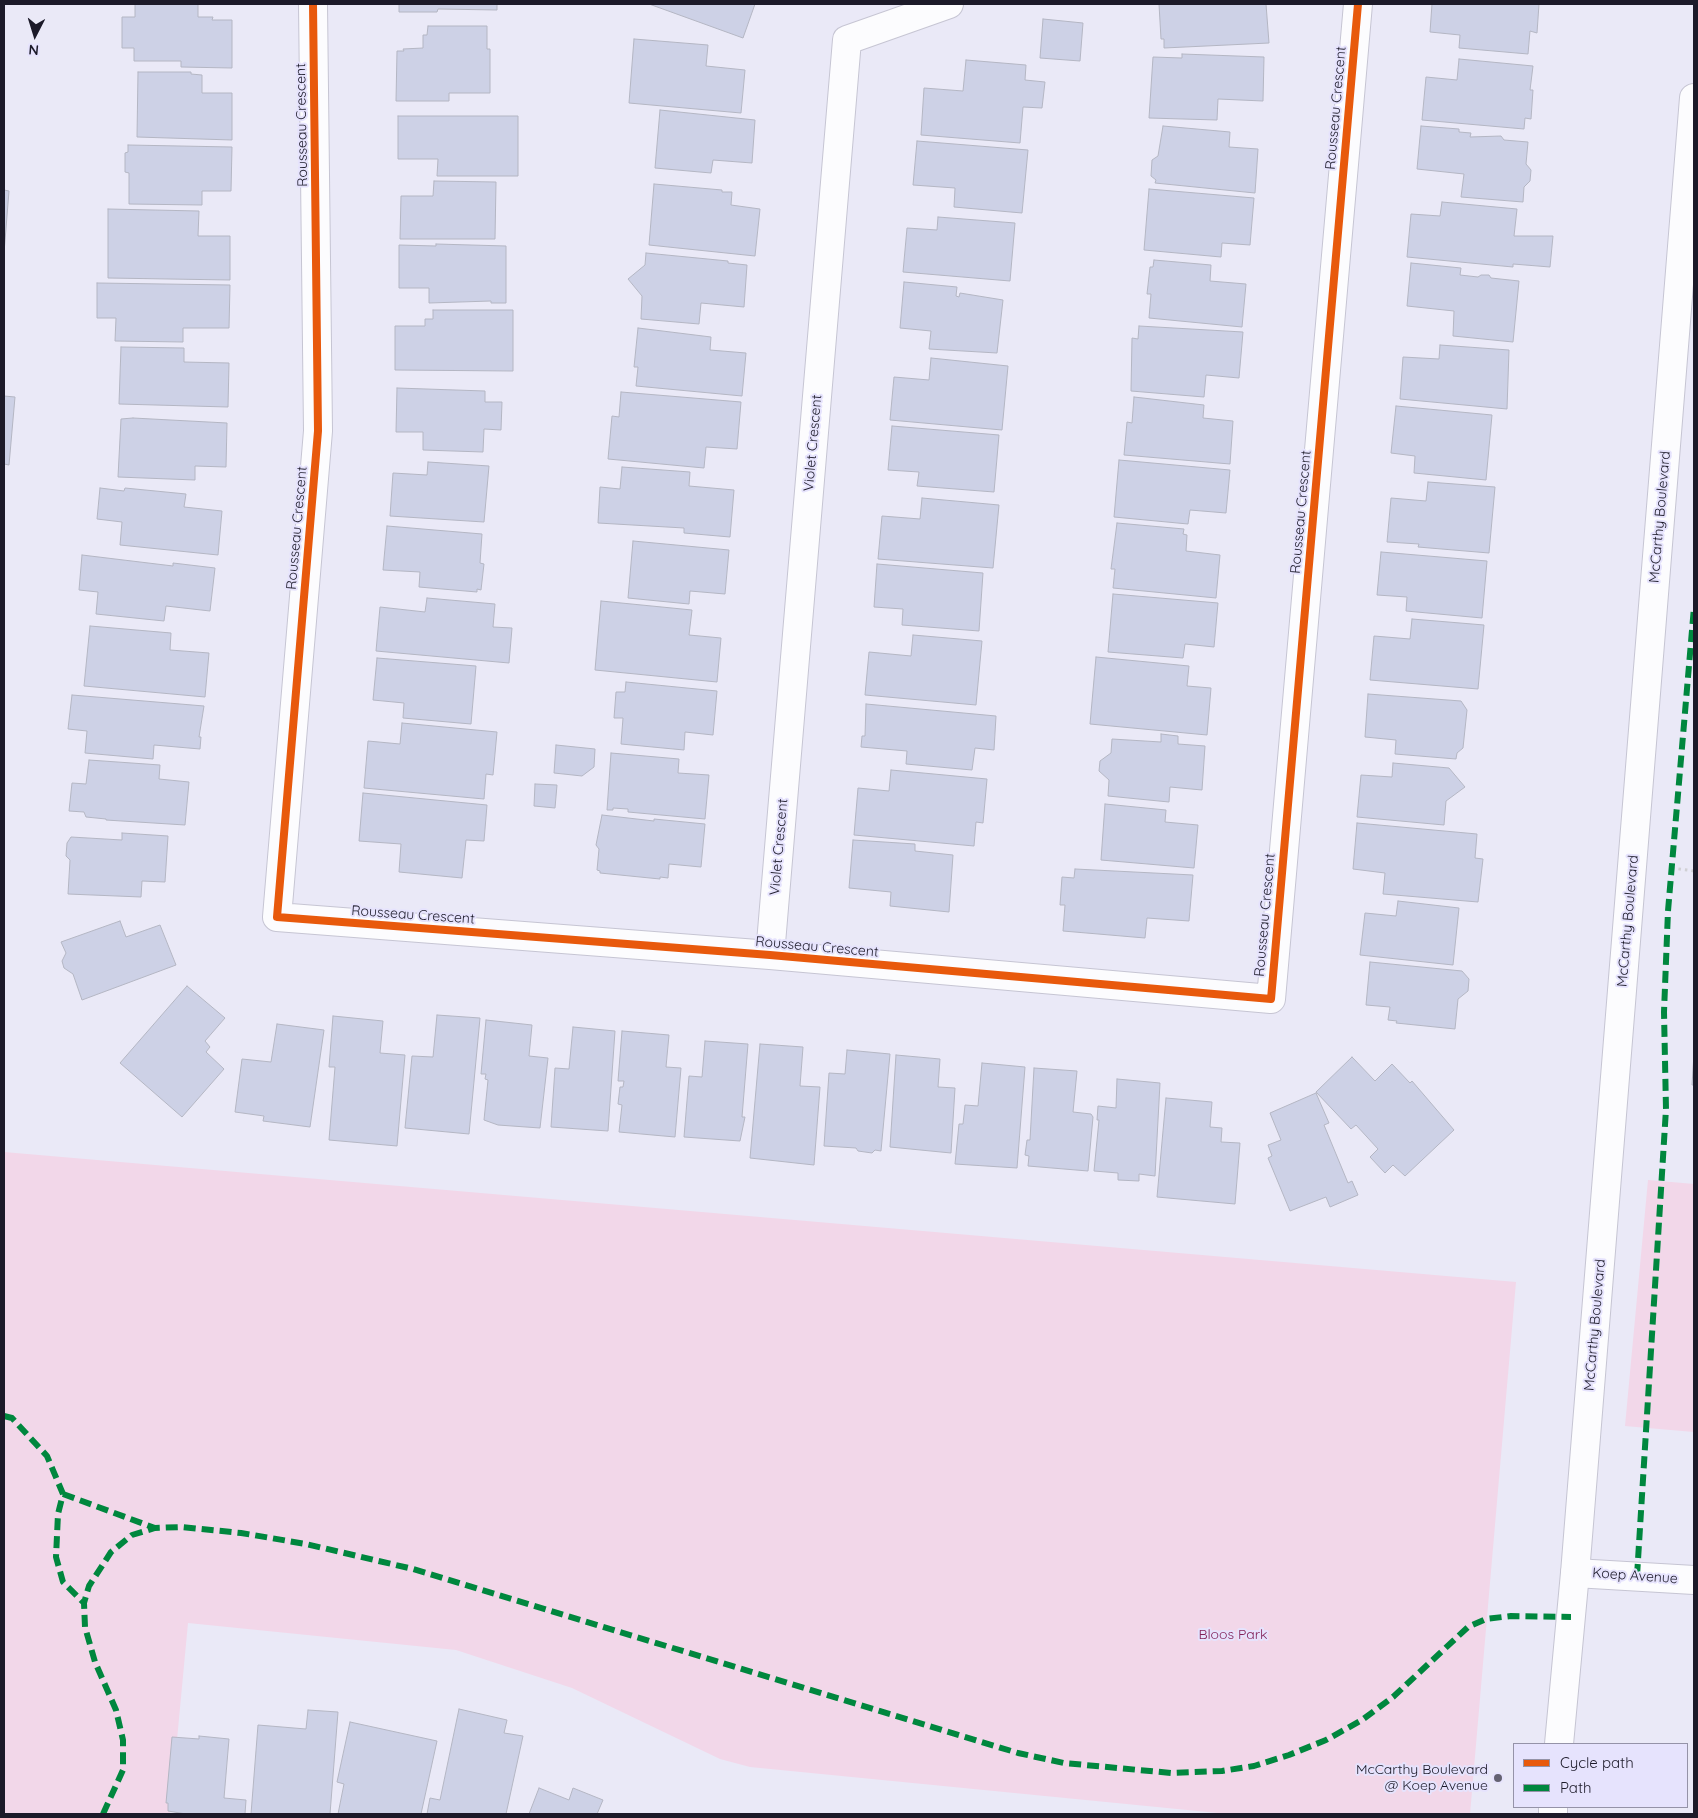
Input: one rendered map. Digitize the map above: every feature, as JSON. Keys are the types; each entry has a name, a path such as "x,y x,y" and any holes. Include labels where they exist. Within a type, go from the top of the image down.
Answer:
{"street":[{"name":"Rousseau Crescent","path":"313,4 318,431 276,917 770,955 1270,1000 1358,4"},
{"name":"Violet Crescent","path":"770,955 846,40 949,4"},
{"name":"McCarthy Boulevard","path":"1559,1743 1575,1573 1694,98"},
{"name":"Koep Avenue","path":"1575,1573 1694,1580"}],"path":[{"path":"1672,868 1694,871"}],"green space":[{"name":"Bloos Park","path":"4,1152 1516,1282 1470,1814 1228,1814 750,1767 720,1759 572,1688 456,1650 188,1623 170,1814 4,1814"},
{"path":"1648,1180 1694,1184 1694,1432 1625,1426"}],"building":[{"path":"135,4 198,4 198,17 213,17 212,20 232,20 232,68 181,67 181,61 134,61 134,48 122,48 122,17 135,17"},
{"path":"399,4 497,4 497,10 438,9 437,12 399,12"},
{"path":"649,4 755,4 743,38"},
{"path":"1159,4 1266,4 1269,43 1164,48 1164,39 1161,39"},
{"path":"1432,4 1539,4 1537,33 1530,31 1528,54 1459,48 1460,35 1430,32"},
{"path":"1043,19 1083,23 1080,61 1040,58"},
{"path":"428,26 487,26 487,49 490,49 490,93 449,93 449,101 396,101 397,51 423,48 423,35 427,35"},
{"path":"634,39 708,45 706,66 745,70 741,113 629,103"},
{"path":"1182,54 1264,57 1263,101 1218,99 1217,120 1149,118 1153,57 1182,58"},
{"path":"1459,59 1533,66 1530,90 1533,90 1531,119 1525,118 1524,129 1422,120 1426,77 1457,80"},
{"path":"966,60 1026,65 1025,80 1045,82 1042,108 1023,107 1020,143 921,135 924,88 963,91"},
{"path":"138,72 191,72 191,74 202,75 202,93 232,93 232,140 137,137"},
{"path":"660,110 755,120 752,163 713,160 711,173 655,168"},
{"path":"398,116 518,116 518,176 437,176 438,159 398,159"},
{"path":"1163,126 1230,132 1229,147 1258,149 1255,193 1155,183 1156,180 1151,176 1152,160 1158,156"},
{"path":"1421,126 1459,129 1459,132 1471,133 1470,137 1501,136 1504,140 1528,142 1526,164 1531,170 1530,181 1524,187 1523,202 1461,197 1464,174 1417,169"},
{"path":"917,141 1028,150 1022,213 954,207 955,188 913,185"},
{"path":"128,145 232,147 231,191 202,191 202,205 129,204 129,173 125,172 125,153 128,152"},
{"path":"434,181 496,182 495,239 400,239 401,196 433,196"},
{"path":"654,184 732,192 731,205 760,209 755,256 649,245"},
{"path":"1149,189 1254,198 1250,245 1222,243 1221,257 1144,250"},
{"path":"4,190 9,191 4,253"},
{"path":"1442,202 1517,209 1514,236 1553,236 1550,267 1513,264 1513,267 1407,257 1411,214 1440,216"},
{"path":"108,209 199,211 198,236 230,236 230,280 108,278"},
{"path":"938,217 1015,223 1010,281 903,272 907,228 937,230"},
{"path":"436,244 506,246 506,303 491,303 491,301 429,303 429,288 399,288 399,245 436,246"},
{"path":"646,253 728,261 728,263 747,265 744,307 701,303 699,324 641,319 642,296 628,279 645,265"},
{"path":"1154,260 1211,265 1210,281 1246,284 1242,327 1149,318 1151,294 1147,294 1150,267 1153,267"},
{"path":"1411,263 1461,268 1460,275 1478,277 1489,275 1491,278 1519,281 1513,342 1453,336 1454,311 1407,306"},
{"path":"904,282 957,287 956,296 959,297 960,293 1003,300 997,353 929,349 931,331 900,328"},
{"path":"97,283 230,285 229,328 183,328 183,342 115,341 116,318 97,318"},
{"path":"433,310 513,310 513,371 395,370 395,326 425,326 425,319 433,319"},
{"path":"1139,326 1243,332 1239,378 1206,375 1204,397 1131,391 1132,338 1138,339"},
{"path":"638,328 711,337 710,350 746,353 742,396 636,386 638,367 634,367"},
{"path":"1440,345 1509,350 1507,409 1400,399 1403,357 1439,359"},
{"path":"121,347 184,348 184,362 229,363 228,407 119,404"},
{"path":"931,358 1008,366 1002,430 890,420 894,377 929,380"},
{"path":"397,388 485,391 485,402 502,402 501,430 484,429 483,452 423,450 423,432 396,432"},
{"path":"621,392 741,402 737,449 706,447 704,468 608,459 612,416 619,417"},
{"path":"4,396 15,397 9,465 4,464"},
{"path":"1134,397 1204,405 1203,418 1233,421 1230,464 1124,455 1127,422 1132,423"},
{"path":"1396,406 1492,415 1486,480 1414,473 1415,456 1391,453"},
{"path":"121,419 227,423 226,467 195,466 195,480 118,477"},
{"path":"892,426 999,435 994,492 917,486 919,472 888,470"},
{"path":"1119,460 1230,470 1226,513 1190,510 1188,524 1114,517"},
{"path":"428,462 489,466 484,522 390,516 393,473 427,475"},
{"path":"622,467 690,472 689,486 734,490 730,537 684,533 684,528 598,523 600,487 620,489"},
{"path":"1428,482 1495,487 1489,553 1418,547 1419,544 1387,542 1391,498 1426,501"},
{"path":"100,488 124,491 125,488 186,494 184,507 222,511 218,555 120,545 122,522 97,519"},
{"path":"922,498 999,505 993,568 878,559 882,516 920,519"},
{"path":"1117,523 1184,529 1183,534 1187,535 1186,551 1220,555 1216,598 1113,588 1115,569 1111,569"},
{"path":"387,526 482,534 480,563 484,564 481,590 477,589 477,592 419,587 420,572 383,570"},
{"path":"633,541 729,550 725,594 690,591 689,604 628,598"},
{"path":"1381,552 1487,561 1482,618 1406,611 1407,597 1377,595"},
{"path":"82,555 173,566 173,563 215,568 210,611 166,606 164,621 96,614 98,592 79,590"},
{"path":"877,564 983,573 979,631 902,625 903,609 874,607"},
{"path":"1113,594 1218,603 1214,647 1185,644 1183,658 1108,652"},
{"path":"427,598 495,604 493,627 512,628 509,663 376,651 380,607 425,612"},
{"path":"601,601 692,610 689,635 721,638 717,682 595,670"},
{"path":"1412,619 1484,625 1478,689 1370,680 1374,636 1410,639"},
{"path":"90,626 171,633 170,650 209,653 205,697 84,686"},
{"path":"913,635 982,641 976,705 865,695 869,652 911,656"},
{"path":"1096,657 1189,666 1187,686 1211,688 1207,735 1090,724"},
{"path":"377,658 476,666 471,724 403,718 404,703 373,700"},
{"path":"626,682 717,691 713,735 685,732 684,750 621,744 623,718 614,718 616,692 625,692"},
{"path":"1368,694 1461,701 1467,710 1463,748 1457,753 1456,759 1395,754 1396,740 1365,737"},
{"path":"72,695 204,706 199,737 201,737 200,749 154,745 153,759 85,753 87,731 68,729"},
{"path":"866,704 996,716 994,750 975,748 972,770 906,764 907,751 861,747 862,736 865,736"},
{"path":"402,723 497,732 493,775 486,774 484,799 364,788 368,741 400,744"},
{"path":"1161,734 1178,736 1178,744 1205,746 1202,790 1170,787 1169,802 1108,796 1109,780 1099,771 1100,761 1111,753 1112,739 1161,742"},
{"path":"556,745 595,749 594,767 582,776 554,773"},
{"path":"611,753 679,759 678,773 709,775 705,819 628,812 628,809 613,808 613,810 607,810"},
{"path":"89,760 160,765 159,779 189,782 185,825 106,820 86,817 84,812 69,811 72,783 86,784"},
{"path":"1393,763 1449,768 1465,787 1446,801 1444,825 1357,817 1361,775 1392,777"},
{"path":"891,770 987,779 983,823 976,822 974,846 854,835 858,788 889,791"},
{"path":"535,784 557,785 555,808 534,806"},
{"path":"363,793 487,805 484,841 466,840 462,878 399,872 401,844 359,841"},
{"path":"1105,804 1166,810 1165,822 1198,825 1194,868 1101,860"},
{"path":"602,815 705,824 701,867 669,864 668,878 660,877 660,879 600,873 597,870 599,849 596,845"},
{"path":"1357,823 1477,834 1475,858 1483,859 1478,902 1383,894 1385,873 1353,869"},
{"path":"122,833 168,836 165,882 142,881 141,897 68,894 70,860 66,856 67,843 71,837 122,840"},
{"path":"853,840 915,844 915,851 953,855 949,912 890,906 891,892 849,888"},
{"path":"1075,869 1193,875 1189,921 1147,918 1145,938 1063,931 1065,905 1060,905 1062,877 1074,878"},
{"path":"1398,901 1459,908 1453,965 1360,955 1365,913 1396,916"},
{"path":"120,921 126,937 160,925 176,965 82,1000 73,974 64,968 62,961 66,953 61,942"},
{"path":"1370,962 1462,971 1469,979 1468,991 1458,999 1455,1029 1396,1023 1397,1021 1388,1020 1390,1007 1366,1005"},
{"path":"187,986 225,1018 205,1041 210,1047 206,1052 224,1069 182,1117 120,1063"},
{"path":"437,1015 480,1018 469,1134 405,1128 412,1056 433,1057"},
{"path":"333,1016 383,1021 380,1053 405,1055 397,1146 329,1140 335,1067 329,1067"},
{"path":"486,1020 532,1025 529,1056 548,1058 540,1128 498,1125 484,1120 488,1080 485,1079 486,1074 481,1074"},
{"path":"277,1024 324,1030 310,1127 263,1121 264,1116 235,1112 242,1059 271,1062"},
{"path":"573,1027 615,1031 608,1131 551,1127 555,1068 569,1069"},
{"path":"622,1031 669,1035 666,1067 681,1068 675,1137 619,1132 622,1105 618,1104 620,1087 623,1087 624,1081 618,1081"},
{"path":"705,1041 748,1044 742,1117 745,1117 740,1141 684,1137 689,1076 702,1077"},
{"path":"760,1044 803,1047 800,1086 820,1087 814,1165 750,1158"},
{"path":"847,1050 890,1054 881,1151 875,1150 872,1153 858,1151 856,1148 824,1146 829,1073 845,1074"},
{"path":"1694,1054 1694,1085 1692,1085"},
{"path":"896,1055 940,1059 938,1087 955,1088 951,1153 890,1147"},
{"path":"1352,1057 1375,1081 1392,1064 1410,1083 1412,1081 1454,1130 1405,1176 1393,1165 1385,1173 1370,1157 1378,1149 1356,1125 1351,1129 1316,1092"},
{"path":"982,1063 1025,1067 1017,1168 955,1164 959,1124 963,1124 965,1105 978,1106"},
{"path":"1034,1068 1077,1071 1073,1112 1091,1114 1093,1117 1088,1171 1028,1166 1029,1156 1025,1155 1027,1140 1030,1140"},
{"path":"1117,1079 1160,1083 1155,1176 1139,1174 1139,1181 1118,1180 1118,1173 1094,1171 1099,1120 1097,1120 1098,1106 1116,1108"},
{"path":"1316,1093 1329,1123 1324,1125 1348,1183 1352,1181 1358,1195 1330,1207 1326,1197 1290,1211 1268,1158 1272,1156 1268,1145 1281,1140 1270,1113"},
{"path":"1166,1098 1212,1102 1210,1127 1222,1128 1221,1142 1240,1143 1235,1204 1157,1197"},
{"path":"459,1709 507,1720 504,1733 523,1736 506,1814 427,1814 430,1798 440,1800"},
{"path":"308,1710 338,1712 330,1814 251,1814 258,1725 306,1729"},
{"path":"350,1722 437,1741 421,1814 338,1814 344,1784 337,1782"},
{"path":"199,1736 229,1739 224,1798 246,1800 245,1814 186,1814 168,1811 168,1803 166,1803 172,1737 199,1739"},
{"path":"539,1788 569,1800 573,1788 603,1800 597,1814 529,1814"}],"marked path":[{"path":"1637,1576 1666,1109 1664,1012 1668,911 1694,607"},
{"path":"4,1416 12,1418 47,1456 63,1494 58,1514 56,1557 63,1582 84,1603"},
{"path":"63,1494 155,1528"},
{"path":"103,1814 123,1770 123,1740 116,1710 95,1662 85,1627 84,1603 89,1586 111,1552 132,1535 155,1528 182,1527 241,1533 306,1544 413,1569 1018,1753 1064,1763 1171,1773 1222,1771 1254,1766 1289,1755 1326,1740 1362,1720 1393,1697 1468,1627 1486,1619 1511,1616 1571,1617"}],"cycle path":[{"path":"313,4 318,431 277,917 770,955 1271,999 1358,4"}],"place":[{"name":"McCarthy Boulevard @ Koep Avenue","path":"1498,1778"}]}
